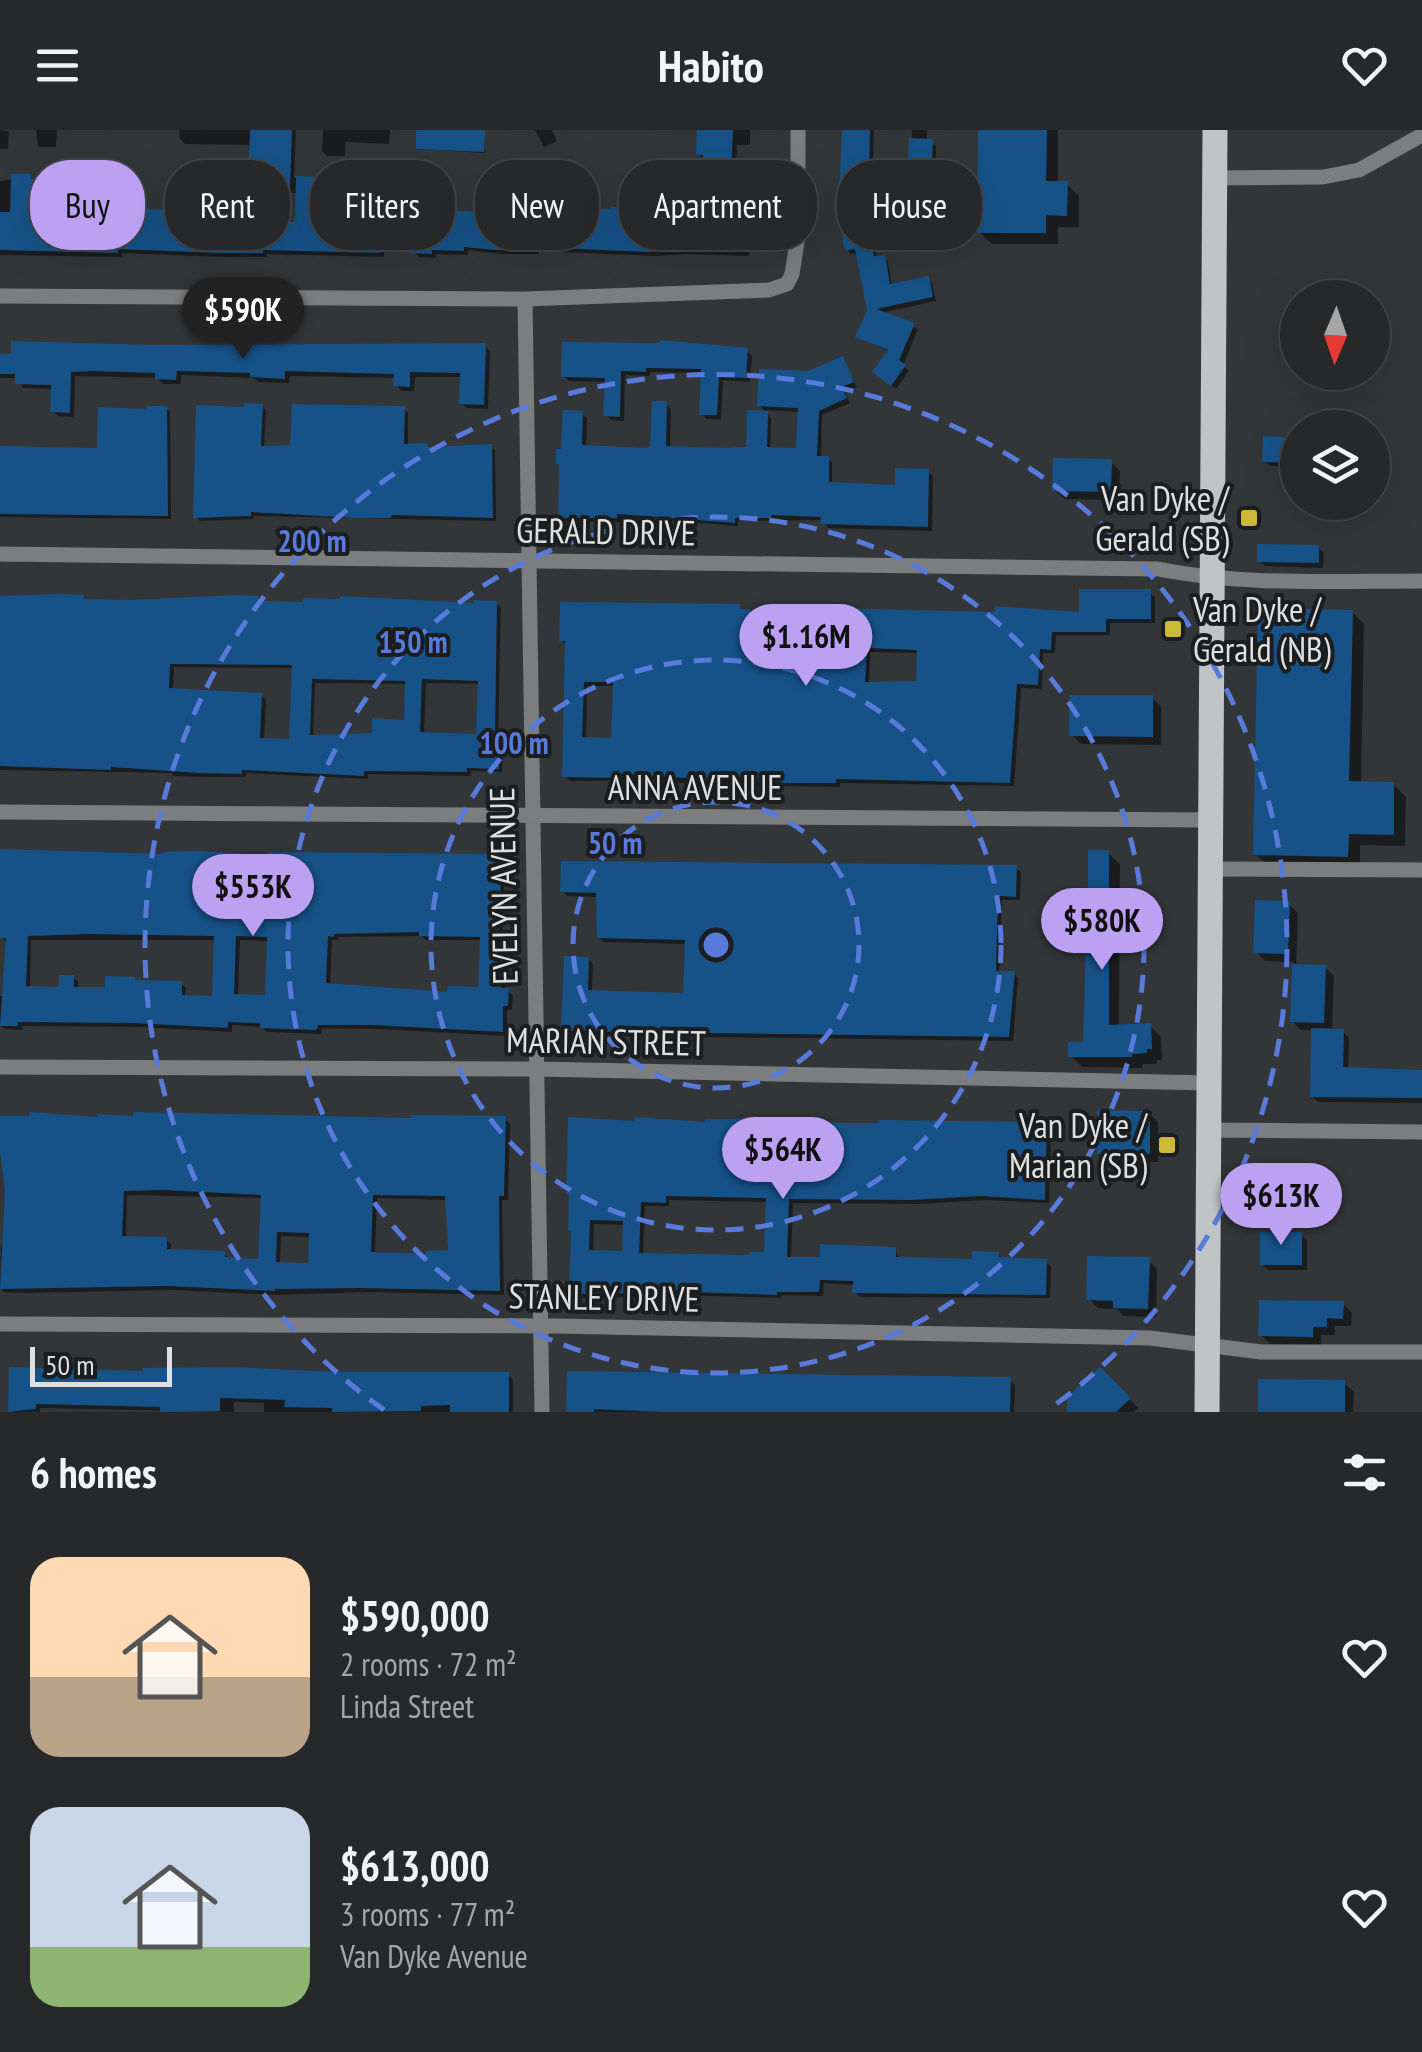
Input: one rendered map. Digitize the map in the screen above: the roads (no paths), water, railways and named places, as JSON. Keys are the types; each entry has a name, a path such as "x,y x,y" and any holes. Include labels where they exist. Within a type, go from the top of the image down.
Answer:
{"main road":[{"path":"1207,1412 1215,130"}],"street":[{"path":"0,296 525,299 769,290 786,284 792,274 798,236 798,130"},
{"path":"1214,178 1323,177 1359,170 1422,135"},
{"name":"EVELYN AVENUE","path":"525,299 542,1412"},
{"name":"GERALD DRIVE","path":"0,554 1158,569 1210,579 1422,581"},
{"name":"ANNA AVENUE","path":"0,812 1210,820"},
{"path":"1210,868 1422,870"},
{"name":"MARIAN STREET","path":"0,1067 536,1069 1210,1083"},
{"path":"1209,1130 1422,1132"},
{"name":"STANLEY DRIVE","path":"0,1324 542,1326 1134,1338 1261,1352 1422,1352"}],"place":[{"name":"Van Dyke / Gerald (SB)","path":"1249,518"},
{"name":"Van Dyke / Gerald (NB)","path":"1173,629"},
{"name":"Van Dyke / Marian (SB)","path":"1167,1145"}]}
